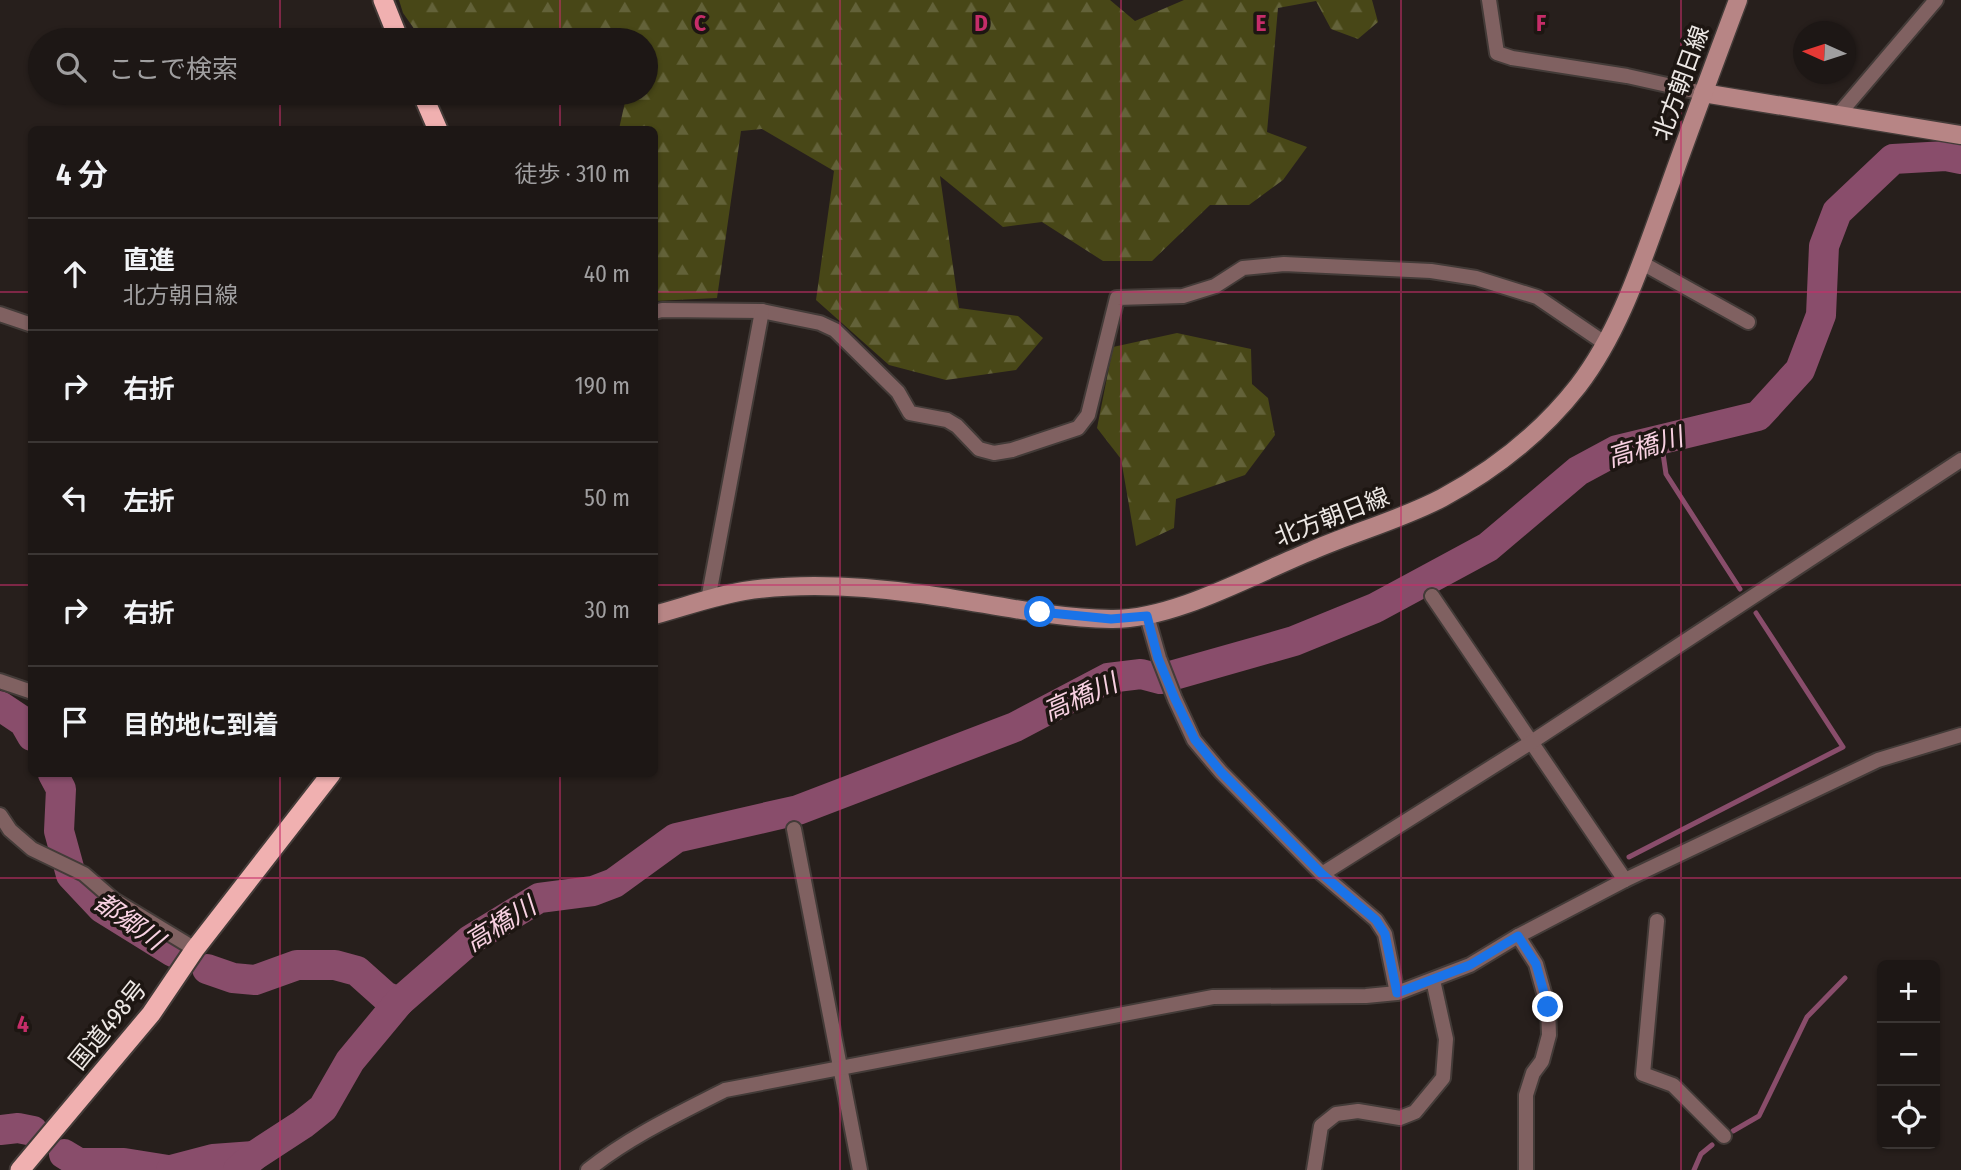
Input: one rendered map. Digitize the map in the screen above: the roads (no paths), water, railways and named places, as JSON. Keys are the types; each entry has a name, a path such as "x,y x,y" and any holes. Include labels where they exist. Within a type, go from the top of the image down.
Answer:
{"highway":[{"path":"383,0 394,28"},
{"path":"427,105 436,126"},
{"name":"国道498号","path":"20,1170 151,1014 195,949 329,777"}],"main road":[{"name":"北方朝日線","path":"658,614 743,591 840,586 918,593 1087,617 1111,619 1147,616 1180,606 1316,548 1391,522 1444,497 1500,461 1546,422 1579,385 1606,344 1642,263 1738,0"},
{"path":"1703,93 1961,135"}],"street":[{"path":"1489,0 1496,52 1512,58 1627,76 1703,93"},
{"path":"1839,114 1936,0"},
{"path":"1642,263 1748,322"},
{"path":"658,311 762,311 820,323 835,330 898,392 910,413 947,420 957,426 979,449 994,453 1012,450 1077,428 1083,422 1088,415 1117,298 1183,296 1215,286 1243,268 1284,264 1404,269 1476,278 1536,297 1606,344"},
{"path":"708,600 762,311"},
{"path":"0,314 28,324"},
{"path":"1322,874 1530,743 1961,460"},
{"path":"1432,596 1625,880"},
{"path":"1147,616 1158,658 1195,740 1217,768 1322,874 1376,920 1385,934 1397,993"},
{"path":"0,681 28,691"},
{"path":"588,1170 604,1157 665,1121 725,1090 1213,997 1366,996 1397,993 1470,965 1518,936 1625,880 1878,760 1961,735"},
{"path":"0,815 10,830 32,849 84,874 114,900 195,949"},
{"path":"794,829 860,1170"},
{"path":"1657,921 1643,1074 1673,1086 1724,1136"},
{"path":"1518,936 1536,964 1548,1007 1549,1035 1542,1061 1532,1073 1526,1095 1526,1170"},
{"path":"1314,1170 1321,1126 1336,1114 1358,1111 1400,1118 1415,1112 1443,1078 1446,1039 1433,980"}],"waterway":[{"name":"高橋川","path":"238,1170 323,1108 350,1061 399,1002 470,940 539,898 593,891 614,883 676,838 798,810 1015,727 1108,678 1141,674 1160,679 1294,641 1375,608 1488,547 1578,471 1617,450 1758,416 1800,370 1821,315 1824,246 1837,212 1893,159 1946,156 1961,159"},
{"path":"1661,440 1666,474 1740,589"},
{"path":"1629,857 1843,747 1756,613"},
{"name":"都郷川","path":"0,706 24,722 28,729"},
{"name":"都郷川","path":"55,777 61,789 59,831 71,875 102,908 173,952"},
{"name":"都郷川","path":"207,969 233,978 255,980 297,965 335,965 357,971 385,996 399,1002"},
{"path":"1733,1131 1759,1116 1807,1017 1845,978"},
{"path":"0,1130 18,1128 33,1131"},
{"path":"1694,1170 1701,1154 1712,1145"},
{"path":"64,1154 79,1163 124,1163 168,1170"},
{"path":"171,1170 213,1159 254,1156"}]}
